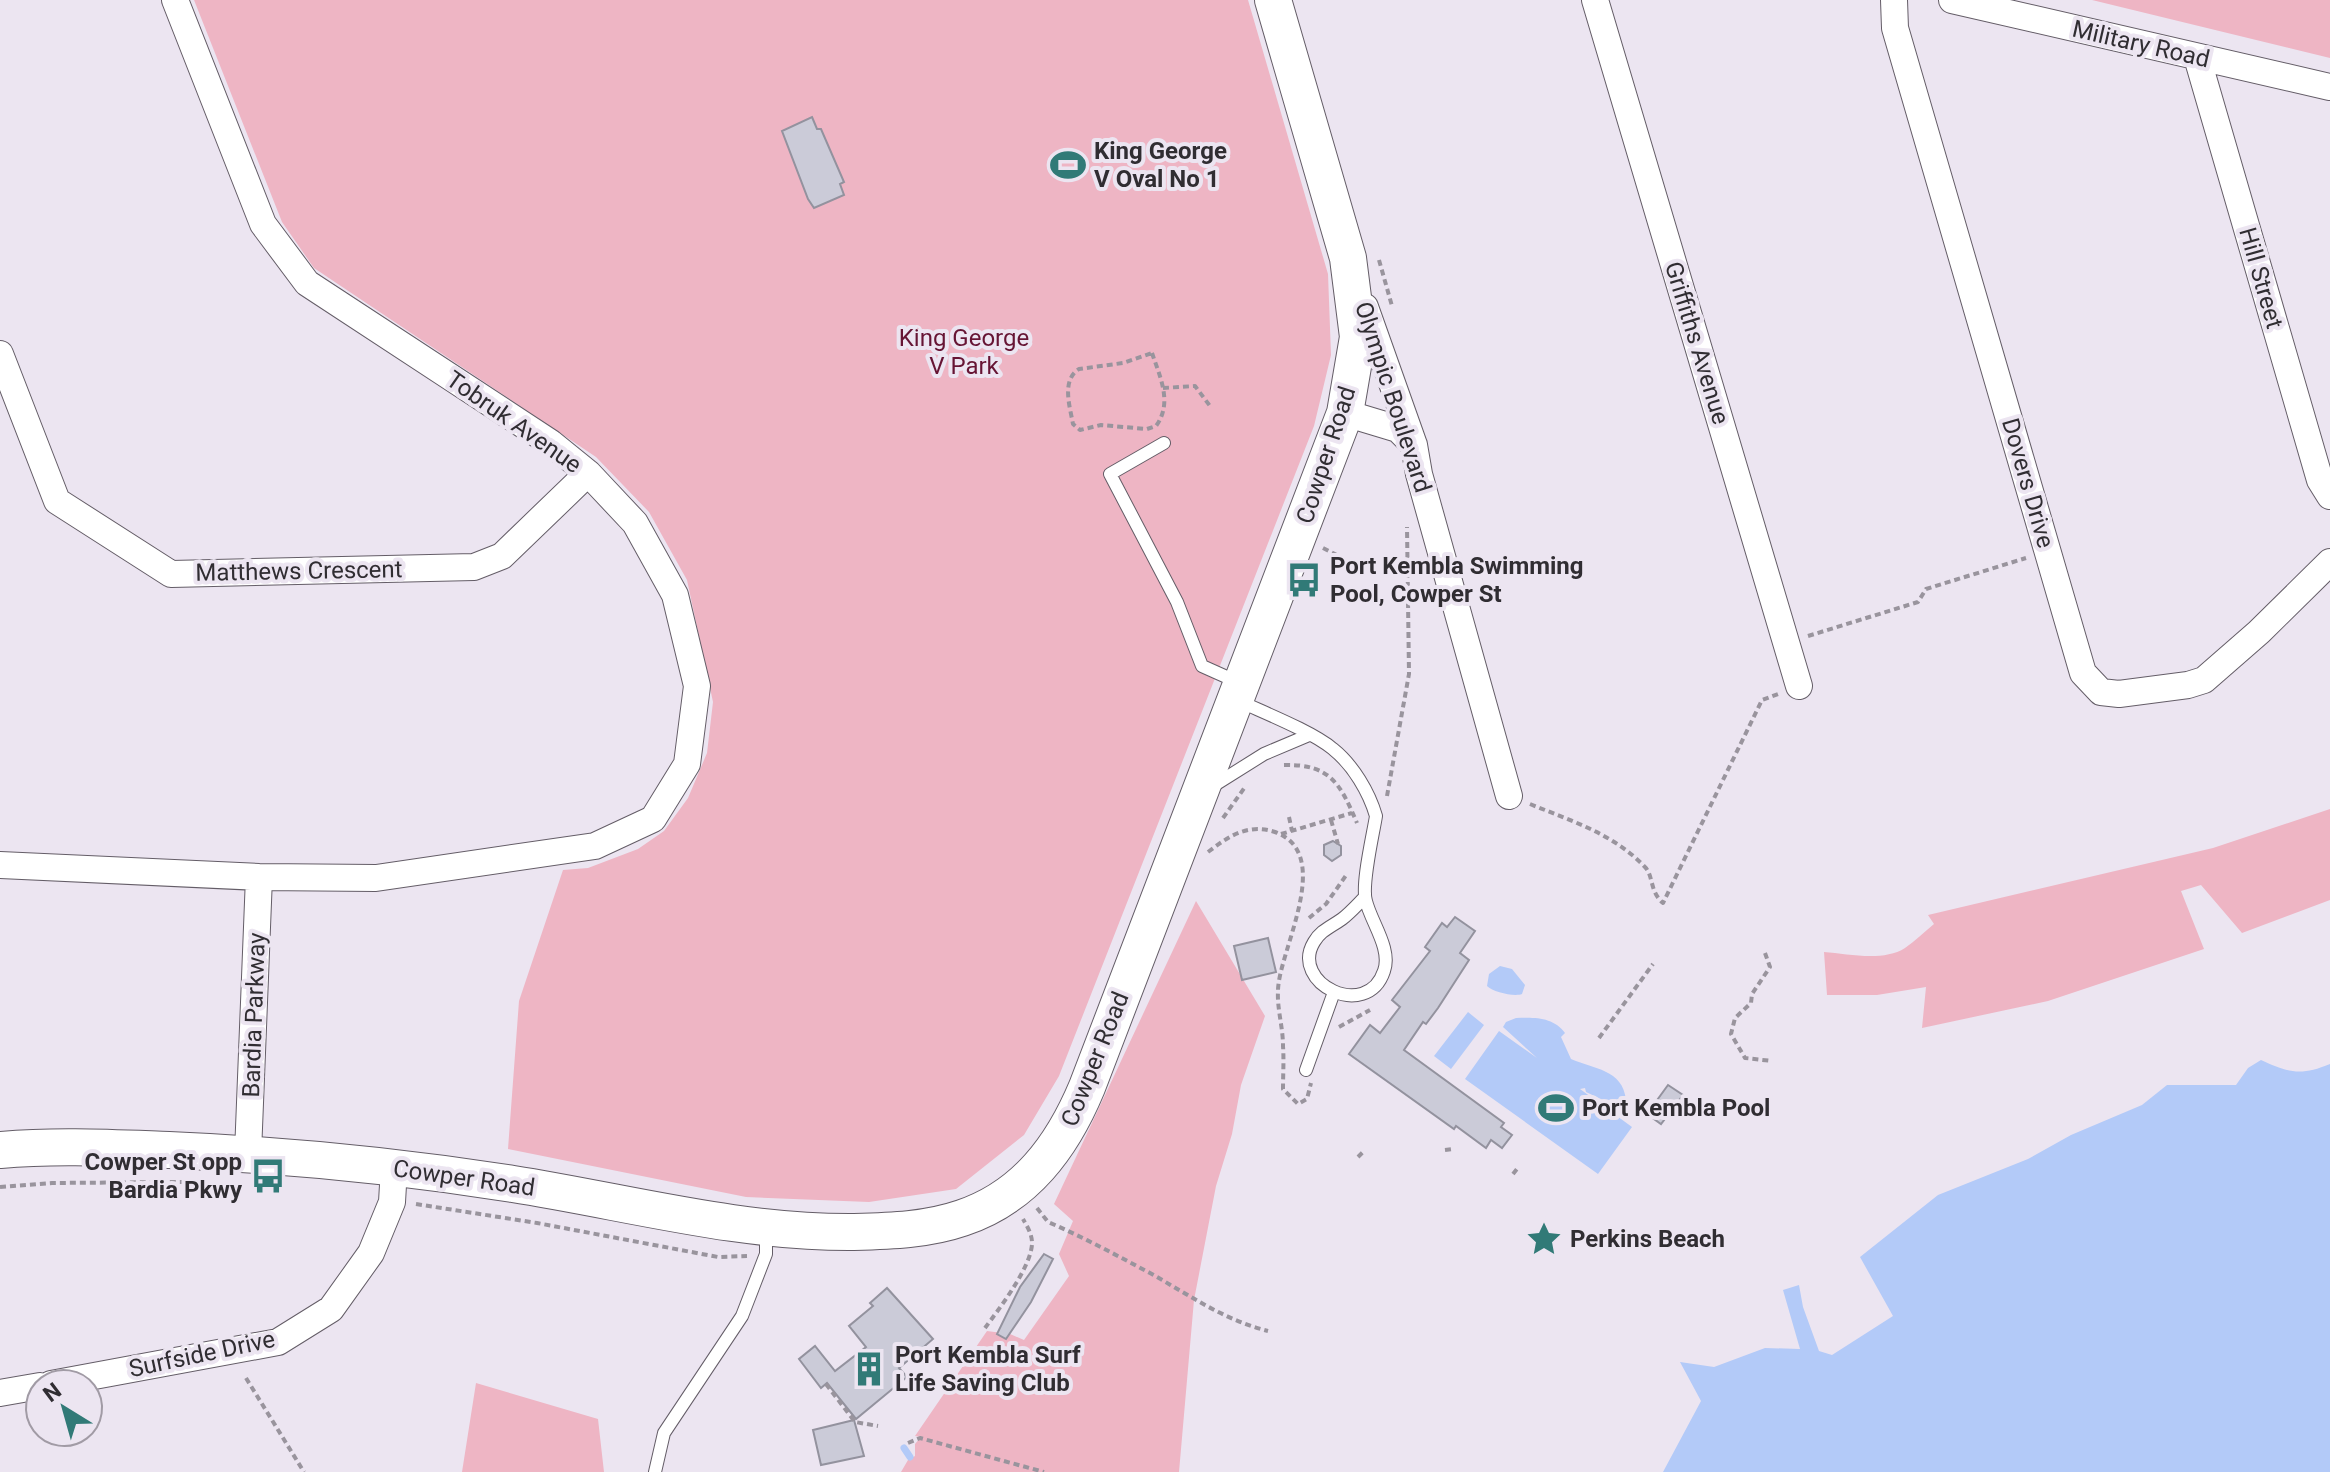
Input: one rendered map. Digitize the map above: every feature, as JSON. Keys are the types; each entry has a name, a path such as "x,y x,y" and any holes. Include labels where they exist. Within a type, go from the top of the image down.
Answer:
{"main road":[{"name":"Olympic Boulevard","path":"1273,0 1348,258"},
{"name":"Cowper Road","path":"0,1150 93,1147 248,1153 393,1185 514,1184 766,1241 929,1227 987,1209 1034,1174 1052,1154 1074,1117 1210,808 1239,692 1345,413 1358,337 1348,258"}],"street":[{"name":"Tobruk Avenue","path":"0,865 259,877 376,878 595,846 653,819 687,764 697,686 675,595 635,523 588,473 551,443 307,283 263,224 175,0"},
{"name":"Griffiths Avenue","path":"1595,0 1799,686"},
{"name":"Dovers Drive","path":"1894,0 1895,28 2083,673 2101,692 2119,694 2204,680 2330,562"},
{"name":"Military Road","path":"1952,0 2330,87"},
{"name":"Hill Street","path":"2197,57 2320,480 2330,496"},
{"name":"Olympic Boulevard","path":"1348,258 1414,445 1419,474 1509,796"},
{"name":"Matthews Crescent","path":"0,354 57,501 171,574 474,567 502,556 588,473"},
{"path":"1345,413 1398,429 1414,445"},
{"name":"Bardia Parkway","path":"248,1153 259,877"},
{"name":"Surfside Drive","path":"104,1374 278,1342 331,1309 371,1253 393,1185"},
{"path":"0,1393 24,1389"}],"lane":[{"path":"1164,443 1110,474 1177,602 1202,666 1334,749 1362,783 1373,804 1376,816 1364,898 1384,951 1385,971 1379,981 1360,994 1341,996 1322,984 1313,972 1311,945 1321,931 1342,919 1364,898"},
{"path":"1210,808 1264,754 1309,735"},
{"path":"1310,1072 1334,992"},
{"path":"655,1472 664,1433 742,1316 766,1241"}],"path":[{"path":"1152,353 1163,388 1165,409 1156,426 1147,429 1101,425 1080,430 1073,424 1068,388 1074,372 1079,369 1123,363 1152,353"},
{"path":"1163,388 1195,386 1210,406"},
{"path":"1387,798 1409,674 1407,526"},
{"path":"1323,548 1358,566"},
{"path":"1822,632 1918,602 1926,589 2048,552"},
{"path":"1509,796 1607,835 1648,868 1655,896 1663,903 1762,700 1799,686"},
{"path":"1273,768 1305,765 1336,781 1347,797 1357,822 1357,832"},
{"path":"1210,808 1236,796 1247,785"},
{"path":"1281,834 1353,813"},
{"path":"1289,817 1292,831"},
{"path":"1331,820 1338,844"},
{"path":"1213,841 1208,852 1239,832 1251,829 1281,834 1292,844 1304,871 1297,923 1277,988 1284,1045 1283,1089 1298,1104 1307,1099 1310,1072"},
{"path":"1309,918 1335,894 1352,863"},
{"path":"1765,953 1770,967 1752,994 1751,1003 1735,1018 1731,1034 1745,1058 1772,1061"},
{"path":"1599,1038 1653,964"},
{"path":"1330,1037 1340,1026 1370,1011 1378,1003"},
{"path":"1445,1150 1453,1149"},
{"path":"1358,1157 1363,1152"},
{"path":"0,1187 52,1183 193,1182"},
{"path":"393,1185 537,1223 718,1257 766,1241"},
{"path":"1037,1208 1048,1222 1152,1274 1194,1300 1243,1325 1268,1331"},
{"path":"985,1328 1012,1291 1033,1244 1023,1219"},
{"path":"246,1378 304,1472"},
{"path":"826,1384 855,1422 878,1426"},
{"path":"908,1443 920,1438 1044,1472"}],"green space":[{"name":"King George V Park","path":"194,0 1248,0 1328,274 1331,355 1314,426 1059,1076 1024,1135 956,1189 869,1202 746,1197 508,1149 519,1001 563,870 588,868 638,849 664,831 688,798 707,753 713,702 687,580 649,512 596,457 314,268 282,222"},
{"path":"2092,0 2330,0 2330,58"},
{"path":"2330,809 2330,900 2242,933 2201,885 2181,891 2204,949 2048,1001 1922,1028 1926,987 1877,995 1827,995 1824,952 1887,955 1909,945 1934,924 1928,915 2213,848"},
{"path":"1196,901 1265,1016 1241,1085 1232,1134 1216,1186 1194,1300 1179,1472 901,1472 908,1460 915,1456 915,1444 921,1437 915,1436 987,1331 1010,1334 1024,1340 1069,1276 1059,1254 1073,1221 1054,1204"},
{"path":"476,1383 598,1419 604,1472 462,1472"}],"water":[{"path":"1500,966 1512,969 1525,985 1522,994 1504,993 1487,986 1489,974"},
{"path":"1468,1012 1484,1025 1451,1069 1434,1056"},
{"name":"Port Kembla Pool","path":"1516,1018 1537,1018 1555,1024 1565,1033 1561,1037 1571,1059 1613,1076 1624,1090 1626,1100 1618,1107 1586,1092 1585,1088 1580,1089 1632,1127 1598,1174 1465,1079 1499,1031 1537,1058 1503,1027 1506,1022"},
{"path":"2261,1060 2295,1071 2330,1064 2330,1472 1663,1472 1701,1401 1680,1362 1714,1367 1765,1348 1800,1349 1783,1290 1799,1285 1803,1307 1819,1351 1832,1355 1893,1316 1860,1257 1938,1195 2028,1159 2071,1135 2142,1105 2167,1085 2236,1085 2248,1068"}],"building":[{"path":"812,117 817,129 821,129 844,182 840,184 844,195 814,208 782,131"},
{"path":"1333,841 1341,846 1341,855 1332,861 1324,855 1324,845"},
{"path":"1455,917 1475,931 1460,953 1469,960 1438,1008 1426,1024 1423,1022 1404,1050 1504,1123 1501,1127 1512,1135 1502,1148 1491,1140 1486,1148 1456,1126 1454,1129 1349,1054 1370,1025 1380,1033 1400,1007 1392,1000 1430,951 1425,947 1442,923 1447,927"},
{"path":"1268,938 1276,972 1242,980 1234,946"},
{"path":"1668,1085 1683,1095 1661,1124 1647,1114"},
{"path":"1044,1254 1053,1259 1031,1302 1006,1339 997,1334 1020,1287"},
{"path":"887,1288 933,1339 899,1368 907,1377 856,1419 827,1383 821,1388 799,1359 815,1346 835,1371 866,1347 849,1326 873,1306 870,1303"},
{"path":"854,1420 864,1456 821,1465 813,1430"}],"waterway":[{"path":"904,1448 910,1457"}],"place":[{"name":"King George V Oval No 1","path":"1068,165"},
{"name":"Port Kembla Swimming Pool, Cowper St","path":"1304,580"},
{"name":"Port Kembla Pool","path":"1556,1108"},
{"name":"Cowper St opp Bardia Pkwy","path":"268,1176"},
{"name":"Perkins Beach","path":"1544,1239"},
{"name":"Port Kembla Surf Life Saving Club","path":"869,1369"}]}
